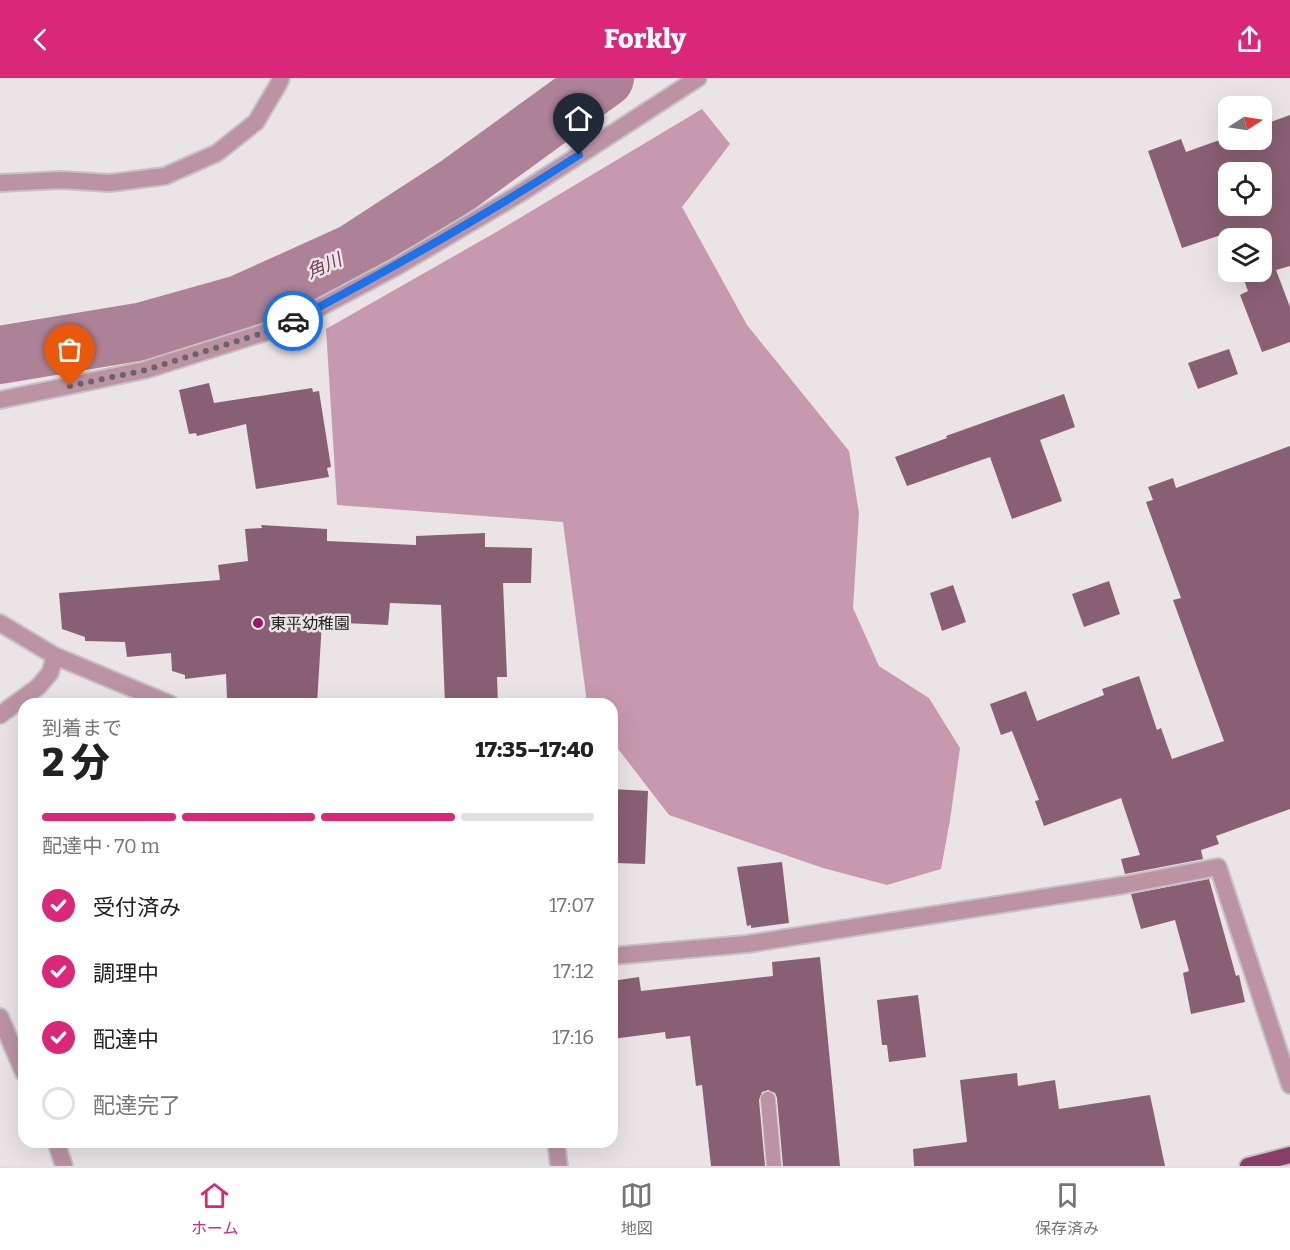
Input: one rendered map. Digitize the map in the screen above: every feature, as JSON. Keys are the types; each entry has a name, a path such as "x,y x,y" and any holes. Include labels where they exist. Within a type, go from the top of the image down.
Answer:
{"highway":[{"path":"1248,1166 1290,1155"}],"street":[{"path":"0,183 61,180 110,183 165,176 217,153 256,122 280,78"},
{"path":"0,400 146,370 285,326 396,267 519,194 698,78"},
{"path":"0,623 55,656 156,698"},
{"path":"23,698 38,687 50,673 55,656"},
{"path":"0,715 18,702"},
{"path":"618,955 747,944 1124,885 1218,867 1290,1085"},
{"path":"0,1017 18,1059"},
{"path":"58,1148 64,1166"},
{"path":"557,1148 559,1166"}],"lane":[{"path":"768,1099 774,1166"}],"shaded area":[{"path":"702,109 730,144 682,207 747,325 849,451 859,513 853,608 879,666 929,698 960,748 941,869 887,885 823,868 669,815 618,749 618,698 586,698 563,522 337,505 326,329 498,231"}],"building":[{"path":"1290,115 1290,266 1276,270 1290,307 1290,342 1262,352 1240,295 1248,291 1245,282 1272,282 1272,228 1218,228 1218,236 1182,248 1148,151 1181,139 1186,152 1218,141 1218,150 1272,150 1272,121"},
{"path":"1229,349 1238,374 1198,389 1188,363"},
{"path":"209,383 214,403 312,388 313,392 319,391 331,467 327,468 329,477 256,489 246,424 197,436 196,433 189,434 179,390"},
{"path":"1064,394 1075,427 1040,440 1062,501 1012,519 990,457 907,486 895,457 947,438 946,436"},
{"path":"1290,446 1290,809 1216,836 1219,844 1201,850 1203,859 1125,874 1121,859 1140,855 1121,798 1044,826 1035,801 1039,800 1012,731 1001,735 990,704 1026,691 1037,721 1104,695 1102,689 1139,676 1157,730 1161,728 1172,759 1224,741 1173,600 1181,598 1146,502 1153,500 1148,487 1173,478 1176,488"},
{"path":"261,525 327,529 327,541 416,545 416,536 485,533 485,547 532,548 531,583 503,583 507,677 497,677 498,698 445,698 441,605 390,603 388,625 322,622 317,698 227,698 226,674 185,679 185,675 172,671 171,653 127,657 125,642 85,641 85,637 62,629 59,593 220,580 218,565 248,561 245,529 262,528"},
{"path":"1109,581 1120,614 1084,627 1072,594"},
{"path":"953,585 966,622 942,631 930,593"},
{"path":"618,789 648,791 645,864 618,863"},
{"path":"782,862 789,923 751,928 751,925 747,926 737,867"},
{"path":"1209,879 1236,976 1239,975 1245,1002 1191,1014 1183,973 1189,971 1175,920 1141,929 1131,894"},
{"path":"820,957 840,1166 783,1166 777,1098 775,1093 768,1090 762,1092 759,1100 765,1166 711,1166 702,1085 696,1086 690,1036 666,1039 665,1032 618,1038 618,980 639,977 641,991 773,976 772,962"},
{"path":"918,995 926,1057 889,1062 887,1045 882,1045 877,1000"},
{"path":"1017,1073 1018,1086 1055,1080 1059,1109 1150,1095 1165,1166 914,1166 913,1149 967,1142 960,1080"}],"waterway":[{"name":"角川","path":"0,355 144,331 240,304 353,253 459,184 605,78"}],"way so far":[{"path":"70,386 146,370 285,326 293,321"}],"place":[{"name":"東平幼稚園","path":"258,623"}],"route":[{"path":"293,321 396,267 519,194 579,155"}]}
